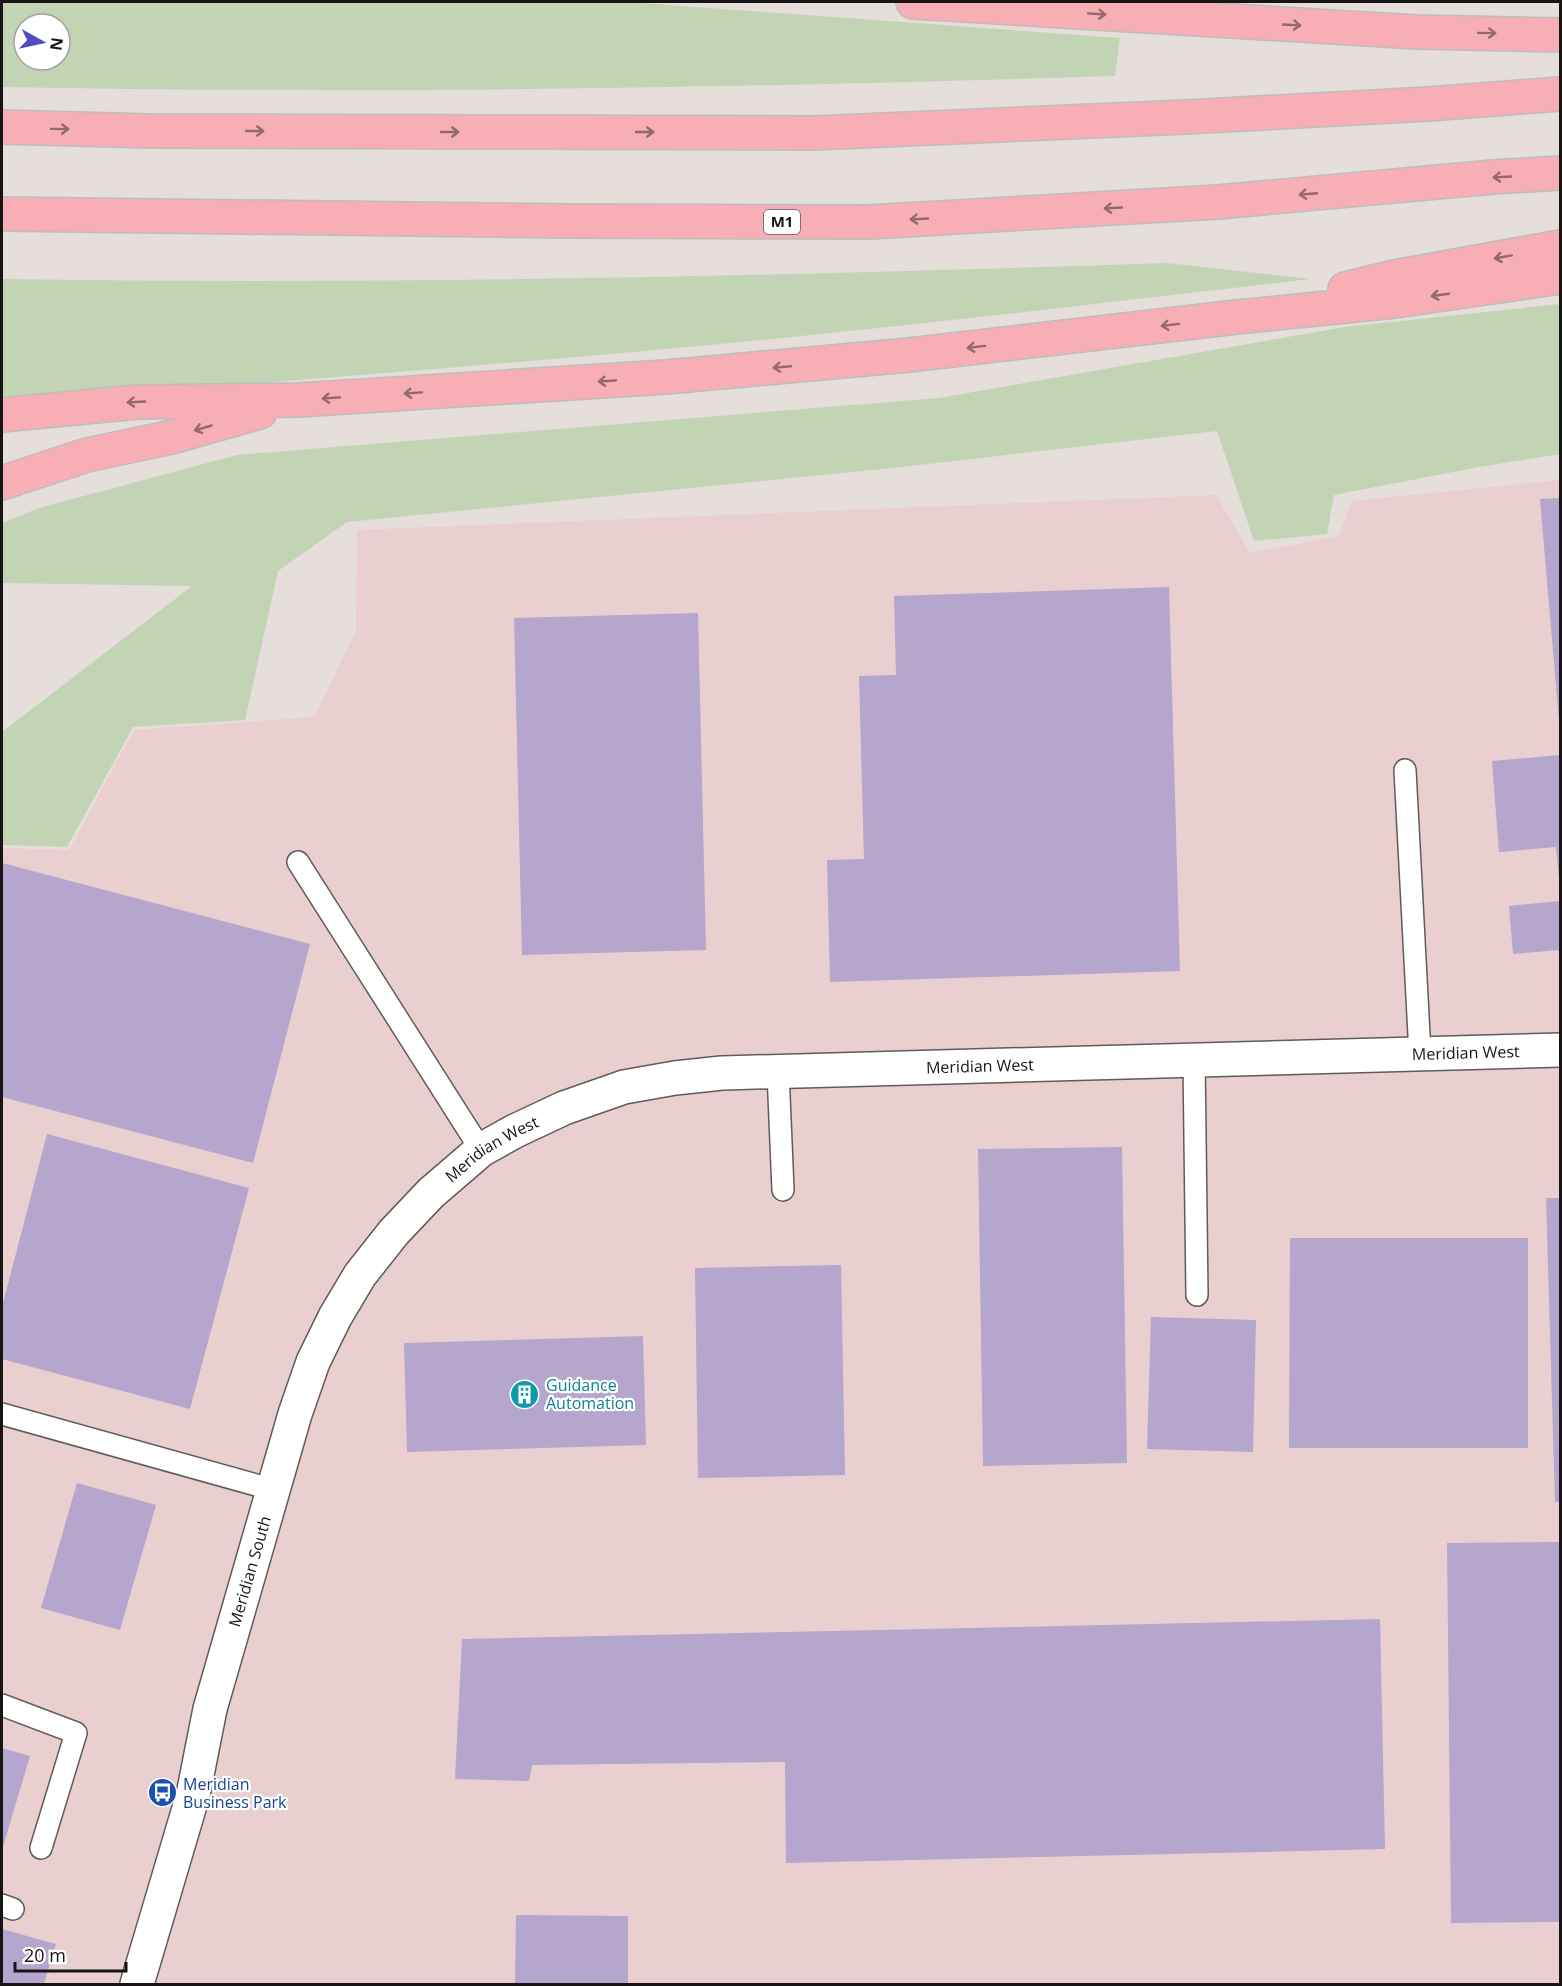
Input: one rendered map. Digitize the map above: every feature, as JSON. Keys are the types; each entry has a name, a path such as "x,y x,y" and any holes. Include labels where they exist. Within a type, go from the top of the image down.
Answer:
{"highway":[{"path":"913,2 1406,32 1560,35"},
{"path":"2,128 150,131 814,133 1186,117 1428,104 1560,94"},
{"name":"M1","path":"2,214 569,222 869,222 1218,201 1481,178 1560,174"},
{"path":"1228,318 1394,277 1560,246"},
{"path":"2,416 137,402 299,400 666,377 909,355 1395,301 1560,277"},
{"path":"2,483 87,455 172,437 299,400"}],"street":[{"name":"Meridian West","path":"431,1193 481,1150 539,1119 624,1087 675,1078 722,1073 1560,1050"},
{"name":"Meridian South","path":"137,1984 193,1795 210,1709 295,1414 313,1362 360,1275 394,1232 431,1193"}],"lane":[{"path":"1405,770 1420,1054"},
{"path":"298,862 481,1150"},
{"path":"1194,1059 1197,1295"},
{"path":"778,1072 783,1191"},
{"path":"2,1414 274,1490"},
{"path":"2,1705 76,1733 41,1848"}],"shaded area":[{"path":"1560,480 1560,1984 2,1984 2,848 69,850 134,730 314,717 356,631 357,530 1216,495 1250,553 1339,536 1352,501"}],"green space":[{"path":"2,2 628,2 1120,38 1115,76 558,89 2,87"},
{"path":"1167,263 1311,279 973,318 719,344 239,385 2,402 2,279 439,280 876,272"},
{"path":"1560,304 1560,454 1334,495 1327,534 1254,541 1217,431 883,469 347,522 278,571 245,720 133,727 67,847 2,845 2,732 192,586 2,583 2,523 39,508 237,455 939,398 1345,327"}],"building":[{"path":"1560,498 1560,721 1559,721 1540,499"},
{"path":"1169,587 1180,971 830,982 827,860 864,859 859,676 896,675 894,596"},
{"path":"698,613 706,950 522,955 514,618"},
{"path":"1560,755 1559,879 1556,847 1499,852 1492,761"},
{"path":"2,863 310,944 253,1163 2,1097"},
{"path":"1560,901 1560,950 1513,954 1509,906"},
{"path":"47,1134 249,1188 190,1409 2,1359 2,1307"},
{"path":"1122,1147 1127,1463 983,1466 978,1149"},
{"path":"1546,1198 1560,1198 1560,1502 1555,1502"},
{"path":"1290,1238 1528,1238 1528,1448 1289,1448"},
{"path":"841,1265 845,1475 698,1478 695,1268"},
{"path":"1151,1317 1256,1320 1253,1452 1147,1449"},
{"name":"Guidance Automation","path":"643,1336 646,1445 407,1452 404,1343"},
{"path":"77,1483 156,1505 120,1630 41,1608"},
{"path":"1560,1542 1560,1922 1451,1923 1447,1543"},
{"path":"1380,1619 1385,1849 786,1863 785,1762 532,1765 529,1781 455,1779 462,1639"},
{"path":"2,1748 30,1756 2,1850"},
{"path":"516,1915 628,1916 628,1984 515,1984"},
{"path":"2,1929 56,1944 44,1984 2,1984"}],"place":[{"name":"Guidance Automation","path":"525,1394"},
{"name":"Meridian Business Park","path":"162,1793"}]}
